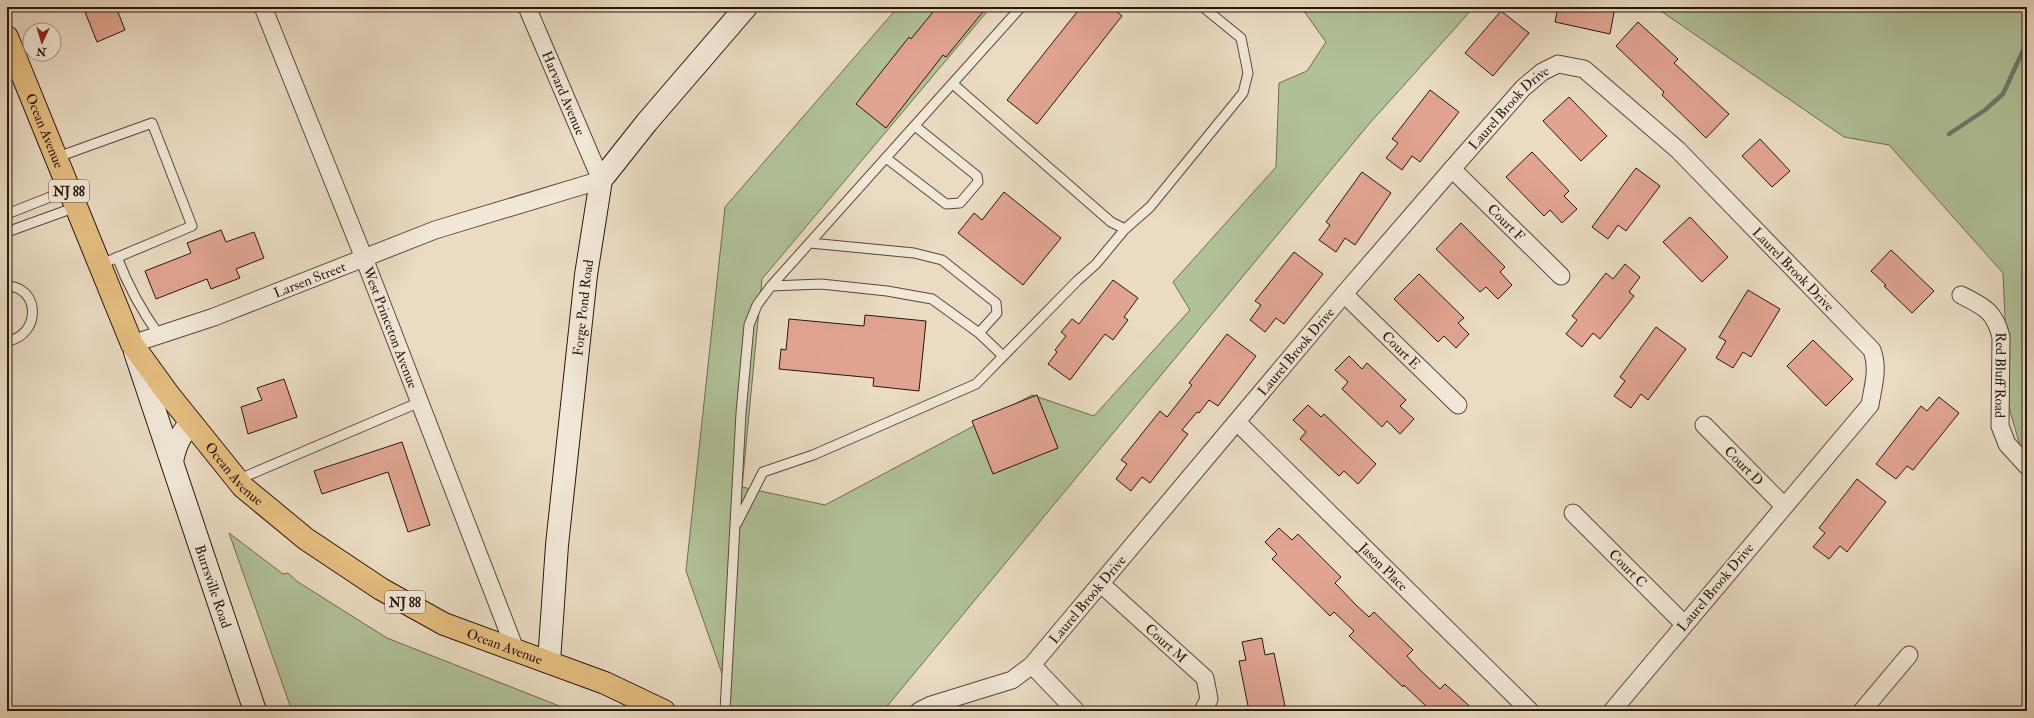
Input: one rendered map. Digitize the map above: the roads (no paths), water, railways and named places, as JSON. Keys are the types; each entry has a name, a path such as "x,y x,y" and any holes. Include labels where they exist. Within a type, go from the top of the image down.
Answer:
{"main road":[{"name":"Ocean Avenue","path":"7,38 72,198 108,261 132,344 191,423 243,487 306,539 381,589 444,624 605,683 664,711"}],"street":[{"name":"West Princeton Avenue","path":"263,7 364,258 515,649"},
{"name":"Harvard Avenue","path":"527,7 601,180"},
{"name":"Forge Pond Road","path":"549,662 558,537 586,275 601,180 647,122 746,7"},
{"name":"Laurel Brook Drive","path":"919,711 931,705 1012,680 1032,665 1344,294 1452,169 1523,88 1542,72 1558,64 1584,69 1678,150 1872,350 1876,360 1876,371 1870,405 1612,711"},
{"name":"Court F","path":"1452,169 1561,276"},
{"name":"Larsen Street","path":"132,344 214,317 435,230 601,180"},
{"name":"Court E","path":"1344,294 1458,405"},
{"name":"Red Bluff Road","path":"1960,294 1985,308 1992,314 1998,326 2001,337 2000,426 2007,444 2027,466"},
{"name":"Burrsville Road","path":"132,344 253,710"},
{"name":"Jason Place","path":"1237,422 1530,711"},
{"name":"Burrsville Road","path":"172,462 174,447 179,436 191,423"},
{"name":"Court D","path":"1704,426 1784,506"},
{"name":"Court C","path":"1573,513 1684,624"},
{"name":"Court M","path":"1101,584 1205,678 1210,699 1203,711"},
{"path":"1862,711 1909,654"},
{"path":"1032,665 1076,711"}],"lane":[{"path":"725,711 741,413 749,325 757,305 771,286 1021,7"},
{"path":"736,526 763,472 813,455 976,384 1077,281 1096,264 1125,229 1150,207 1243,93 1248,74 1241,38 1204,7"},
{"path":"953,84 1111,222 1125,229"},
{"path":"55,158 152,122 192,226 108,261 127,284 143,313 159,335"},
{"path":"886,158 946,204 960,203 978,182 977,176 915,126"},
{"path":"7,214 72,198"},
{"path":"7,232 72,198"},
{"path":"810,243 914,253 942,260 996,303 997,313 979,333"},
{"path":"771,286 821,284 887,291 932,299 979,333 1003,356"},
{"path":"7,286 18,289 26,294 33,310 33,319 24,334 17,339 7,341"},
{"path":"237,480 420,402"}],"waterway":[{"path":"1949,134 1985,110 2003,94 2027,42"}]}
